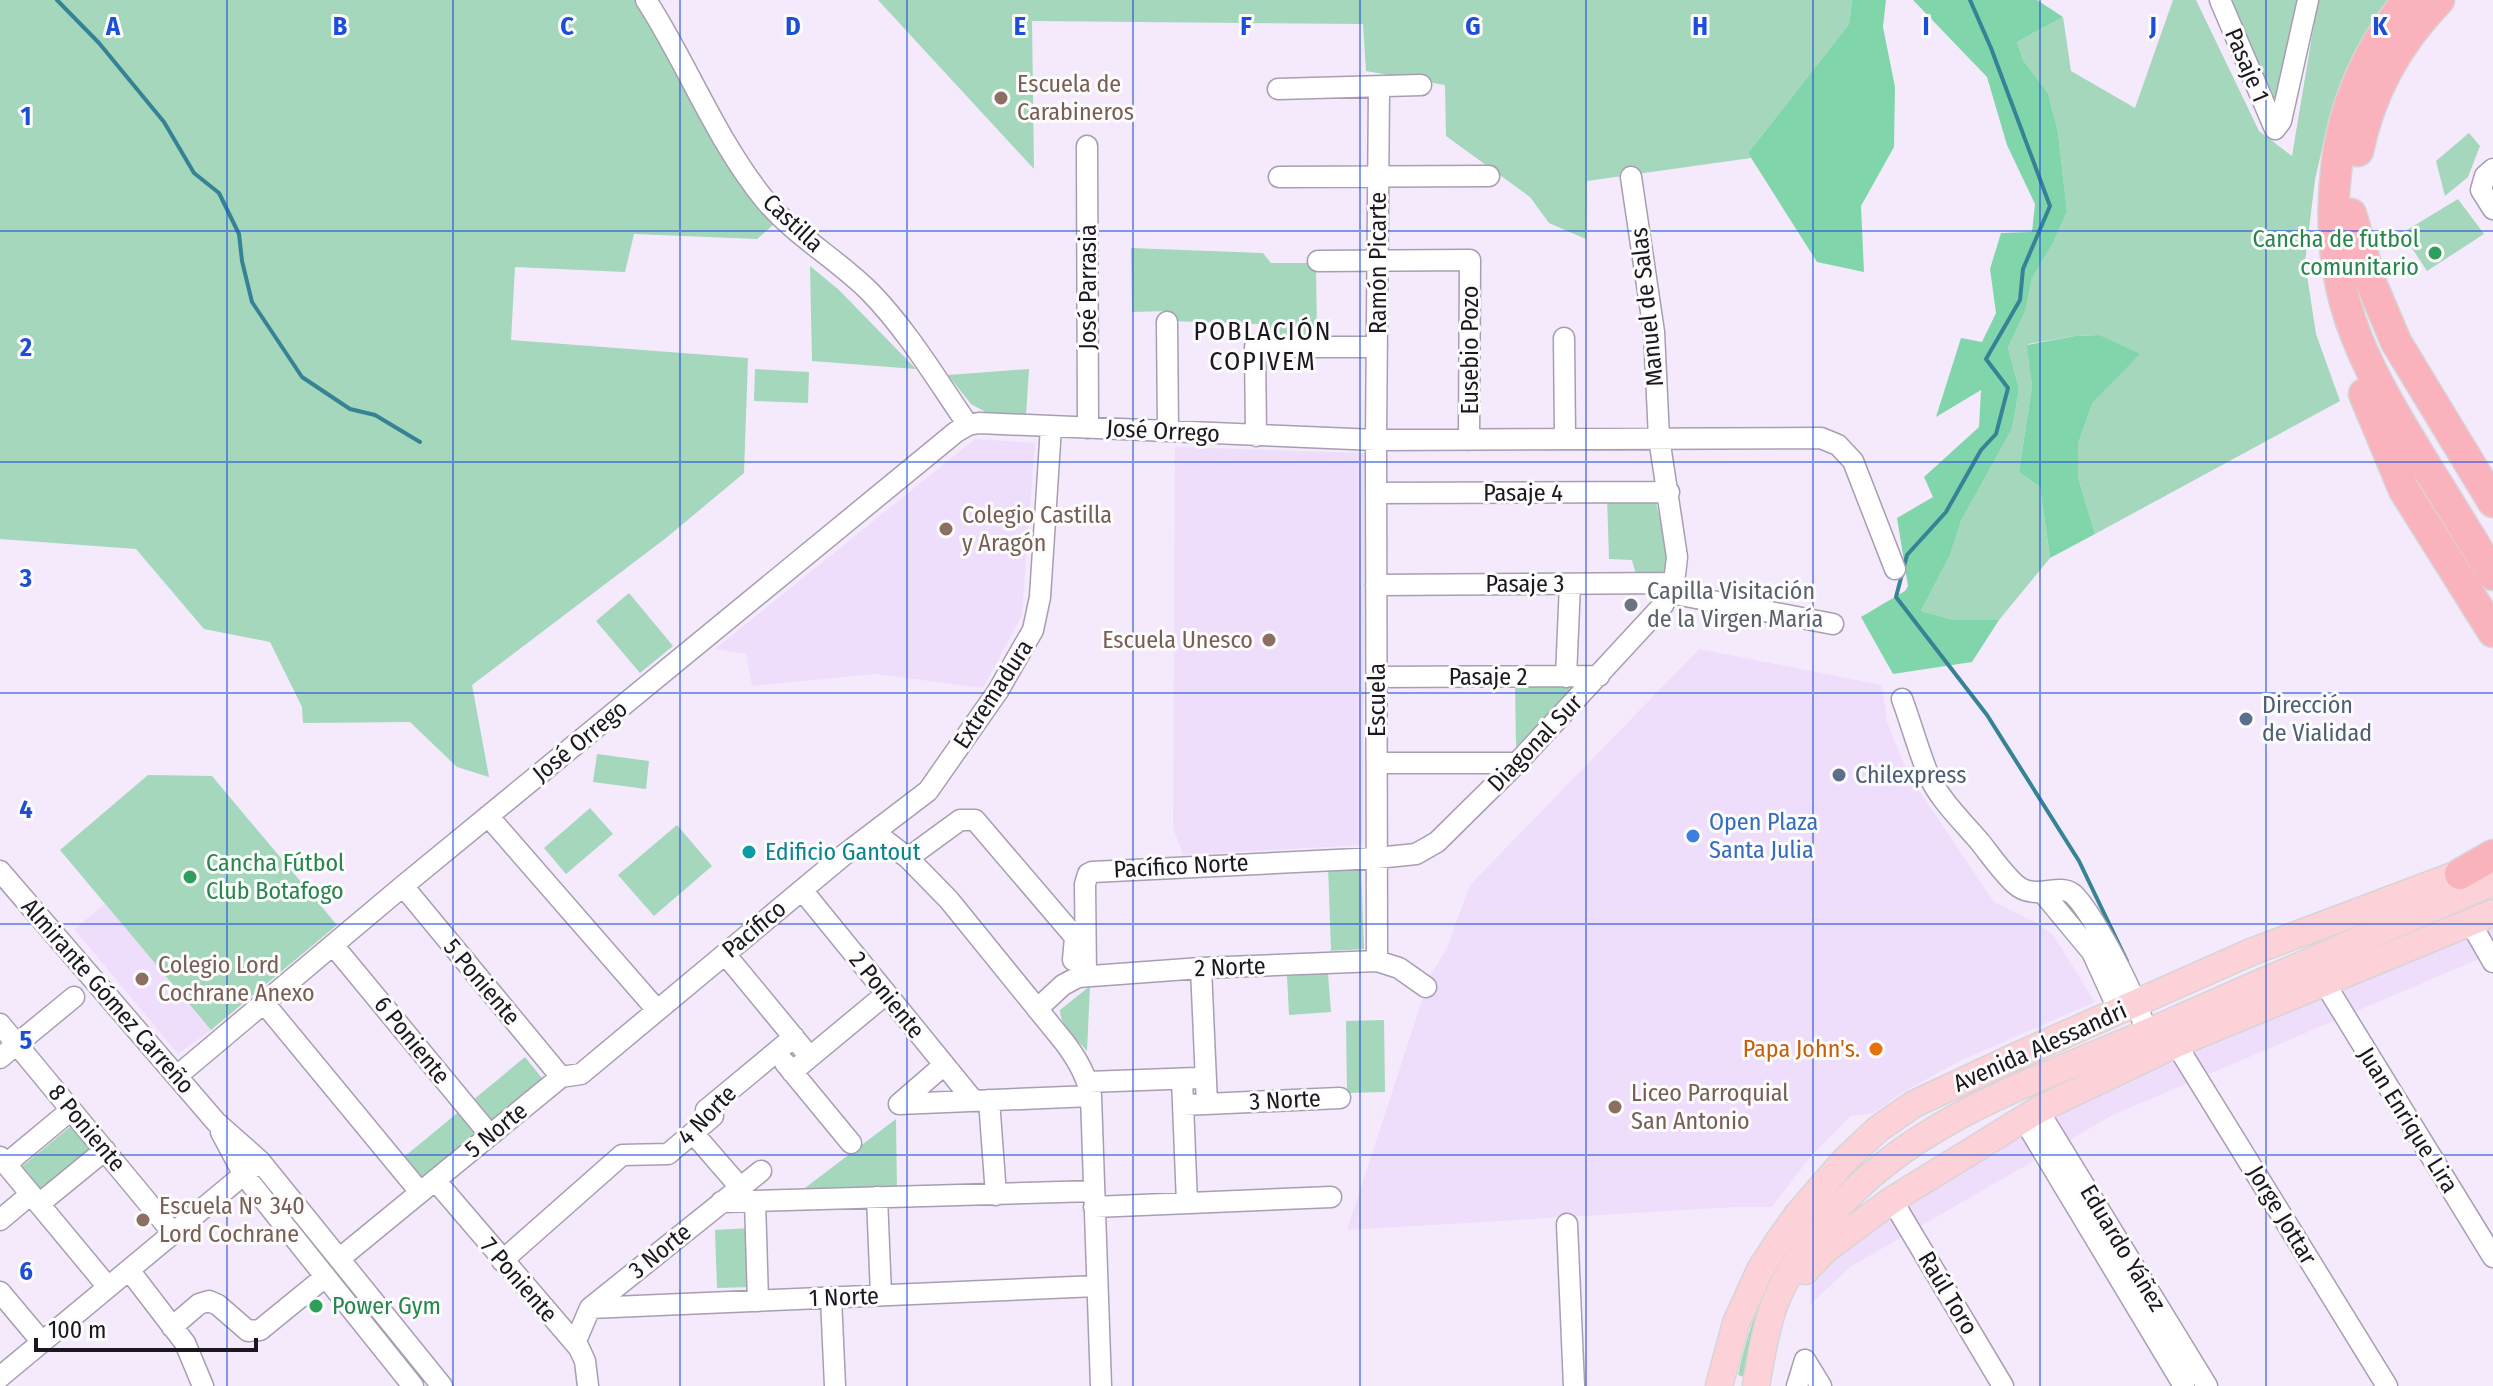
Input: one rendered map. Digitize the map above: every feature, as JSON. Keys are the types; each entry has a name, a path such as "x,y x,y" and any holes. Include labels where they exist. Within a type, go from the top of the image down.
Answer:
{"highway":[{"path":"2408,0 2370,55 2343,126 2337,159 2334,247 2357,375 2404,490 2493,632"},
{"path":"2439,0 2401,46 2373,102 2357,156 2351,214 2353,250 2368,319 2379,346 2407,402 2493,542"},
{"path":"2351,214 2372,285 2396,342 2493,502"},
{"path":"2342,295 2376,383 2493,575"},
{"path":"2460,874 2493,857"}],"main road":[{"name":"Avenida Alessandri","path":"1719,1386 1736,1323 1760,1270 1776,1245 1798,1214 1844,1161 1878,1129 1914,1104 2251,952 2460,874"},
{"name":"Avenida Alessandri","path":"1756,1386 1775,1303 1796,1264 1838,1207 1876,1171 1926,1133 1970,1109 2493,882"},
{"path":"1775,1303 1826,1249 1892,1200 2030,1114 2176,1044 2482,917"},
{"path":"1914,1104 1872,1149 1870,1159 1876,1171 1886,1180 1901,1182 1935,1173"}],"street":[{"name":"Castilla","path":"646,0 743,171 766,201 799,233 871,293 904,333 968,425"},
{"name":"Pasaje 1","path":"2220,0 2275,129 2281,121 2308,0"},
{"path":"1278,89 1421,85"},
{"name":"Ramón Picarte","path":"1376,440 1379,87"},
{"name":"José Parrasia","path":"1087,146 1088,428"},
{"path":"2489,203 2482,183 2493,169"},
{"path":"1279,177 1489,176"},
{"name":"Manuel de Salas","path":"1631,177 1654,332 1659,438"},
{"name":"Eusebio Pozo","path":"1378,262 1470,260 1469,440"},
{"path":"1318,261 1378,262"},
{"path":"1167,322 1168,431"},
{"path":"1564,338 1565,438"},
{"path":"1256,436 1255,347 1377,347"},
{"name":"José Orrego","path":"488,816 968,425 1376,440 1791,437 1830,440 1853,461 1895,569"},
{"name":"Extremadura","path":"874,832 928,791 998,691 1030,639 1040,597 1051,427"},
{"path":"1659,438 1677,557 1672,588 1833,624"},
{"name":"Escuela","path":"1376,440 1377,961"},
{"name":"Pasaje 4","path":"1376,493 1669,492"},
{"path":"1566,677 1570,584"},
{"name":"Pasaje 3","path":"1376,585 1570,584 1672,588"},
{"name":"Diagonal Sur","path":"1377,858 1416,854 1431,847 1517,763 1599,676 1663,605 1672,588"},
{"name":"Pasaje 2","path":"1377,677 1599,676"},
{"path":"1902,699 1929,776 2017,886 2028,892 2063,889 2073,894 2108,944 2128,1008 2148,1033 2149,1045 2140,1060"},
{"path":"1377,763 1517,763"},
{"path":"177,1076 488,816 645,1000 657,1010"},
{"path":"908,858 960,820 975,820 1075,937 1078,978 1037,1009"},
{"path":"874,832 908,858 949,900 1076,1057 1089,1089 1101,1386"},
{"name":"Pacífico","path":"657,1010 874,832"},
{"name":"Pacífico Norte","path":"1078,978 1085,884 1088,874 1092,872 1377,858"},
{"name":"Almirante Gómez Carreño","path":"0,871 216,1122 260,1161 442,1386"},
{"name":"5 Poniente","path":"403,886 561,1077"},
{"name":"2 Poniente","path":"802,890 944,1065 981,1100"},
{"path":"2482,917 2493,962"},
{"name":"6 Poniente","path":"333,945 490,1135"},
{"path":"725,954 810,1057"},
{"name":"2 Norte","path":"1078,978 1201,968 1377,961 1409,973 1426,987"},
{"path":"1201,968 1207,1104"},
{"name":"Juan Enrique Lira","path":"2324,982 2493,1257"},
{"path":"792,1072 886,994"},
{"path":"0,1058 74,997"},
{"name":"7 Poniente","path":"264,1003 428,1186 502,1261 575,1343 585,1361 588,1386"},
{"name":"5 Norte","path":"339,1259 561,1077 581,1074 657,1010"},
{"name":"8 Poniente","path":"0,1024 173,1233"},
{"name":"4 Norte","path":"502,1261 622,1155 668,1154 713,1116 706,1110 794,1037"},
{"name":"Jorge Jottar","path":"2176,1044 2387,1386"},
{"path":"776,1053 851,1143"},
{"path":"944,1065 899,1104 981,1100 1206,1078"},
{"path":"1182,1079 1187,1203"},
{"name":"3 Norte","path":"1183,1105 1340,1098"},
{"path":"981,1100 996,1195"},
{"path":"71,1110 3,1160 108,1287"},
{"name":"Eduardo Yáñez","path":"2030,1114 2184,1386"},
{"name":"Eduardo Yáñez","path":"2030,1114 2207,1386"},
{"name":"Almirante Gómez Carreño","path":"216,1122 244,1175 413,1386"},
{"path":"693,1133 747,1194 758,1301"},
{"path":"0,1220 105,1150"},
{"path":"0,1377 260,1161"},
{"path":"747,1194 761,1171"},
{"path":"747,1194 877,1197 996,1195 1187,1203 1331,1197"},
{"name":"3 Norte","path":"575,1343 590,1308 721,1202 747,1194"},
{"path":"877,1197 881,1295"},
{"name":"Raúl Toro","path":"1892,1200 2003,1386"},
{"path":"1567,1224 1574,1386"},
{"path":"129,1270 185,1343 203,1386"},
{"path":"172,1327 199,1304 209,1301 248,1331 260,1330 325,1277"},
{"name":"1 Norte","path":"590,1308 1097,1286"},
{"path":"0,1292 42,1342"},
{"path":"831,1298 835,1386"},
{"path":"1797,1386 1805,1360 1821,1386"}],"shaded area":[{"name":"Colegio Castilla y Aragón","path":"975,439 1035,443 1022,615 983,688 875,674 752,686 746,654 715,649"},
{"name":"Escuela Unesco","path":"1175,447 1365,453 1363,845 1183,855 1173,828"},
{"path":"1699,649 1882,685 1887,722 1908,774 1994,902 2039,924 2054,936 2095,1002 1962,1060 1903,1092 1874,1113 1851,1116 1811,1156 1772,1207 1347,1230 1430,976 1446,950 1470,885"},
{"name":"Colegio Lord Cochrane Anexo","path":"105,904 211,1030 178,1054 74,929"},
{"path":"2493,924 2493,953 2113,1115 1850,1267 1810,1305 1811,1277 1890,1211 2132,1070"}],"green space":[{"path":"0,0 635,0 725,156 773,225 757,239 634,234 625,272 515,267 511,340 748,358 744,473 666,538 472,685 489,777 457,767 410,722 303,723 302,707 270,642 204,629 136,549 0,539"},
{"path":"878,0 1852,0 1849,24 1748,153 1751,158 1587,181 1586,239 1549,223 1530,197 1446,136 1445,85 1366,71 1363,24 1032,21 1034,169"},
{"path":"1852,0 1886,0 1883,27 1895,87 1894,147 1861,206 1864,272 1817,262 1748,153 1849,24"},
{"path":"1913,0 2037,0 2063,17 2017,42 2023,60 2048,93 2058,132 2067,212 2032,278 2026,309 2008,348 2019,389 2012,429 1961,521 1950,555 1921,611 1954,620 1999,620 1972,662 1893,674 1861,617 1905,591 1908,586 1897,518 1933,497 1924,477 1979,427 1981,390 1936,417 1961,338 1982,342 1996,313 1990,269 2001,233 2032,232 2035,204 2007,145 1987,77"},
{"path":"2173,0 2196,0 2259,131 2292,156 2318,0 2395,0 2354,58 2324,140 2315,180 2305,262 2316,334 2340,401 2095,534 2078,477 2078,444 2093,402 2098,335 2028,344 2032,386 2019,472 2040,487 2050,558 1999,620 1954,620 1921,611 1950,555 1961,521 2012,429 2019,389 2008,348 2026,309 2032,278 2067,212 2058,132 2048,93 2023,60 2017,42 2063,17 2071,71 2135,108"},
{"path":"2227,0 2300,0 2276,124"},
{"path":"2469,133 2480,146 2468,177 2445,196 2436,161"},
{"name":"Cancha de futbol comunitario","path":"2458,199 2484,234 2427,271 2402,233"},
{"path":"1131,248 1263,253 1271,263 1316,263 1317,340 1260,341 1260,324 1169,321 1168,311 1132,312"},
{"path":"810,266 839,290 916,369 812,361"},
{"path":"2099,335 2140,354 2093,402 2078,444 2078,477 2095,534 2050,558 2040,487 2019,472 2032,386 2027,345"},
{"path":"755,369 809,372 808,403 754,401"},
{"path":"1029,369 1026,416 989,414 971,404 948,375"},
{"path":"1654,495 1666,542 1666,581 1637,579 1632,560 1609,559 1607,496"},
{"path":"629,593 673,646 640,673 596,621"},
{"path":"1515,682 1577,685 1516,747"},
{"path":"597,754 649,761 646,789 593,782"},
{"name":"Cancha Fútbol Club Botafogo","path":"148,775 212,776 337,925 211,1030 60,850"},
{"path":"590,808 613,834 566,874 544,848"},
{"path":"677,825 712,866 654,916 618,875"},
{"path":"1361,865 1364,949 1329,951 1328,866"},
{"path":"1328,973 1331,1012 1289,1015 1287,976"},
{"path":"1090,986 1087,1051 1066,1027 1060,1010"},
{"path":"1384,1020 1385,1092 1347,1093 1346,1021"},
{"path":"525,1057 546,1083 425,1183 404,1157"},
{"path":"896,1119 897,1192 793,1197"},
{"path":"76,1122 97,1145 40,1191 20,1168"},
{"path":"1858,1163 1864,1164 1865,1171 1757,1327 1744,1377 1738,1375 1755,1315 1781,1258 1810,1215"},
{"path":"750,1228 752,1287 717,1288 715,1230"}],"waterway":[{"path":"57,0 99,43 164,122 194,173 219,193 239,234 252,302 302,377 350,409 375,415 420,442"},
{"path":"1970,0 2050,206 2023,269 2020,300 1986,359 2008,388 1996,434 1981,450 1946,512 1907,555 1896,597 1987,715 2079,861 2127,961"}],"place":[{"name":"Escuela de Carabineros","path":"1001,98"},
{"name":"Cancha de futbol comunitario","path":"2435,253"},
{"name":"Colegio Castilla y Aragón","path":"946,529"},
{"name":"Capilla Visitación de la Virgen María","path":"1631,605"},
{"name":"Escuela Unesco","path":"1269,640"},
{"name":"Dirección de Vialidad","path":"2246,719"},
{"name":"Chilexpress","path":"1839,775"},
{"name":"Open Plaza Santa Julia","path":"1693,836"},
{"name":"Edificio Gantout","path":"749,852"},
{"name":"Cancha Fútbol Club Botafogo","path":"190,877"},
{"name":"Colegio Lord Cochrane Anexo","path":"142,979"},
{"name":"Papa John's.","path":"1876,1049"},
{"name":"Liceo Parroquial San Antonio","path":"1615,1107"},
{"name":"Escuela N° 340 Lord Cochrane","path":"143,1220"},
{"name":"Power Gym","path":"316,1306"}],"district":[{"name":"POBLACIÓN COPIVEM","path":"1263,346"}]}
